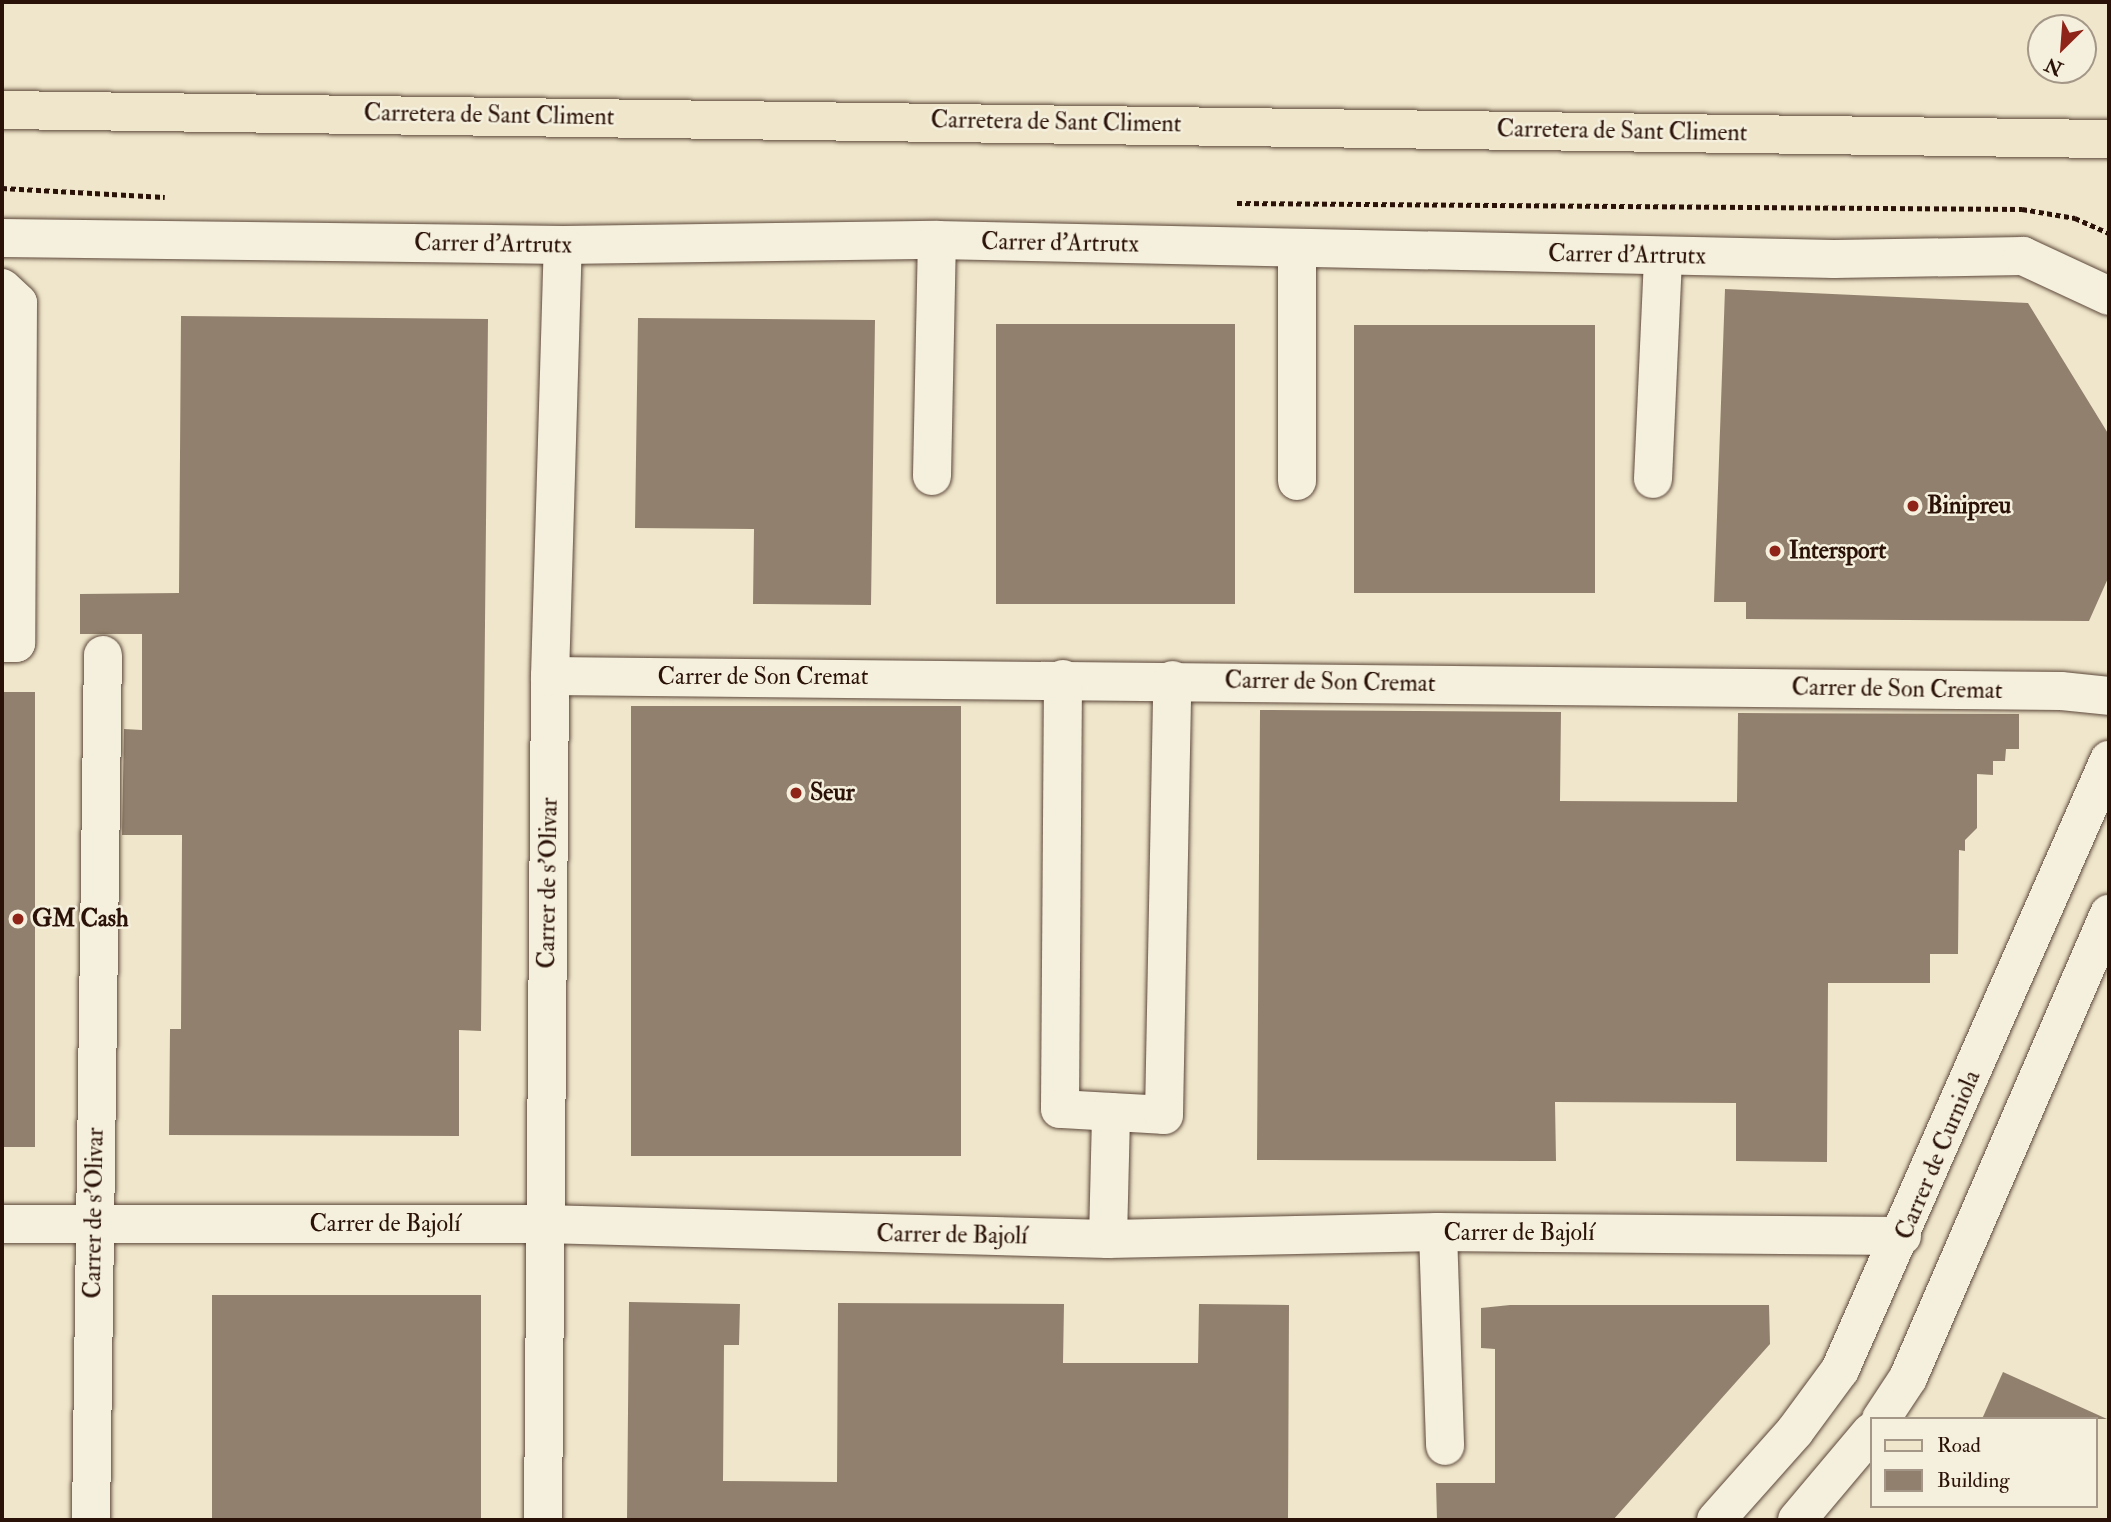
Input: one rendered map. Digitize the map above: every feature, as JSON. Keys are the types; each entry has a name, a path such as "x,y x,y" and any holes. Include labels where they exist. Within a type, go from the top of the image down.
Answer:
{"main road":[{"name":"Carretera de Sant Climent","path":"2,110 2109,139"}],"street":[{"name":"Carrer d'Artrutx","path":"2,238 562,245 937,240 1663,256 2023,256 2109,296"},
{"path":"932,476 937,240"},
{"name":"Carrer de s'Olivar","path":"543,1520 543,1224 550,676 562,245"},
{"path":"1297,248 1297,481"},
{"path":"1653,478 1663,256"},
{"path":"2,288 18,303 10,406 16,643 2,643"},
{"name":"Carrer de s'Olivar","path":"91,1520 103,654"},
{"name":"Carrer de Son Cremat","path":"550,676 1172,680 2061,691 2109,696"},
{"path":"1063,679 1060,1109 1164,1115 1172,680"},
{"name":"Carrer de Curniola","path":"1716,1520 1796,1431 1840,1370 1902,1236 2109,760"},
{"path":"1882,1417 1908,1378 2109,914"},
{"path":"1108,1239 1111,1112"},
{"name":"Carrer de Bajolí","path":"2,1224 543,1224 1108,1239 1438,1232 1902,1236"},
{"path":"1438,1232 1445,1446"},
{"path":"1797,1520 1870,1433"}],"building":[{"name":"Binipreu","path":"1725,289 2028,303 2109,435 2109,576 2089,621 1746,619 1746,602 1714,602"},
{"path":"181,316 488,319 481,1031 459,1030 459,1136 169,1135 170,1029 181,1029 182,835 122,835 124,729 142,730 142,634 80,634 80,594 179,593"},
{"path":"638,318 875,320 871,605 753,604 754,529 635,528"},
{"path":"996,324 1235,324 1235,604 996,604"},
{"path":"1354,325 1595,325 1595,593 1354,593"},
{"name":"GM Cash","path":"2,692 35,692 35,1147 2,1147"},
{"path":"631,706 961,706 961,1156 631,1156"},
{"path":"1260,710 1561,712 1560,801 1737,802 1738,713 2019,714 2019,749 2006,749 2005,761 1993,761 1993,775 1977,774 1977,828 1965,840 1965,851 1959,850 1958,954 1930,954 1930,983 1828,983 1827,1162 1736,1161 1736,1103 1555,1102 1556,1161 1257,1160"},
{"path":"212,1295 481,1295 481,1520 212,1520"},
{"path":"629,1302 740,1304 739,1345 724,1345 723,1481 837,1482 838,1303 1064,1304 1063,1363 1198,1363 1199,1304 1289,1305 1288,1520 627,1520"},
{"path":"1510,1305 1769,1305 1770,1344 1613,1520 1437,1520 1436,1483 1495,1483 1495,1349 1481,1348 1481,1308"},
{"path":"2003,1372 2107,1419 2097,1417 1983,1417"}],"place":[{"name":"Binipreu","path":"1913,506"},
{"name":"Intersport","path":"1775,551"},
{"name":"Seur","path":"796,793"},
{"name":"GM Cash","path":"18,919"}]}
